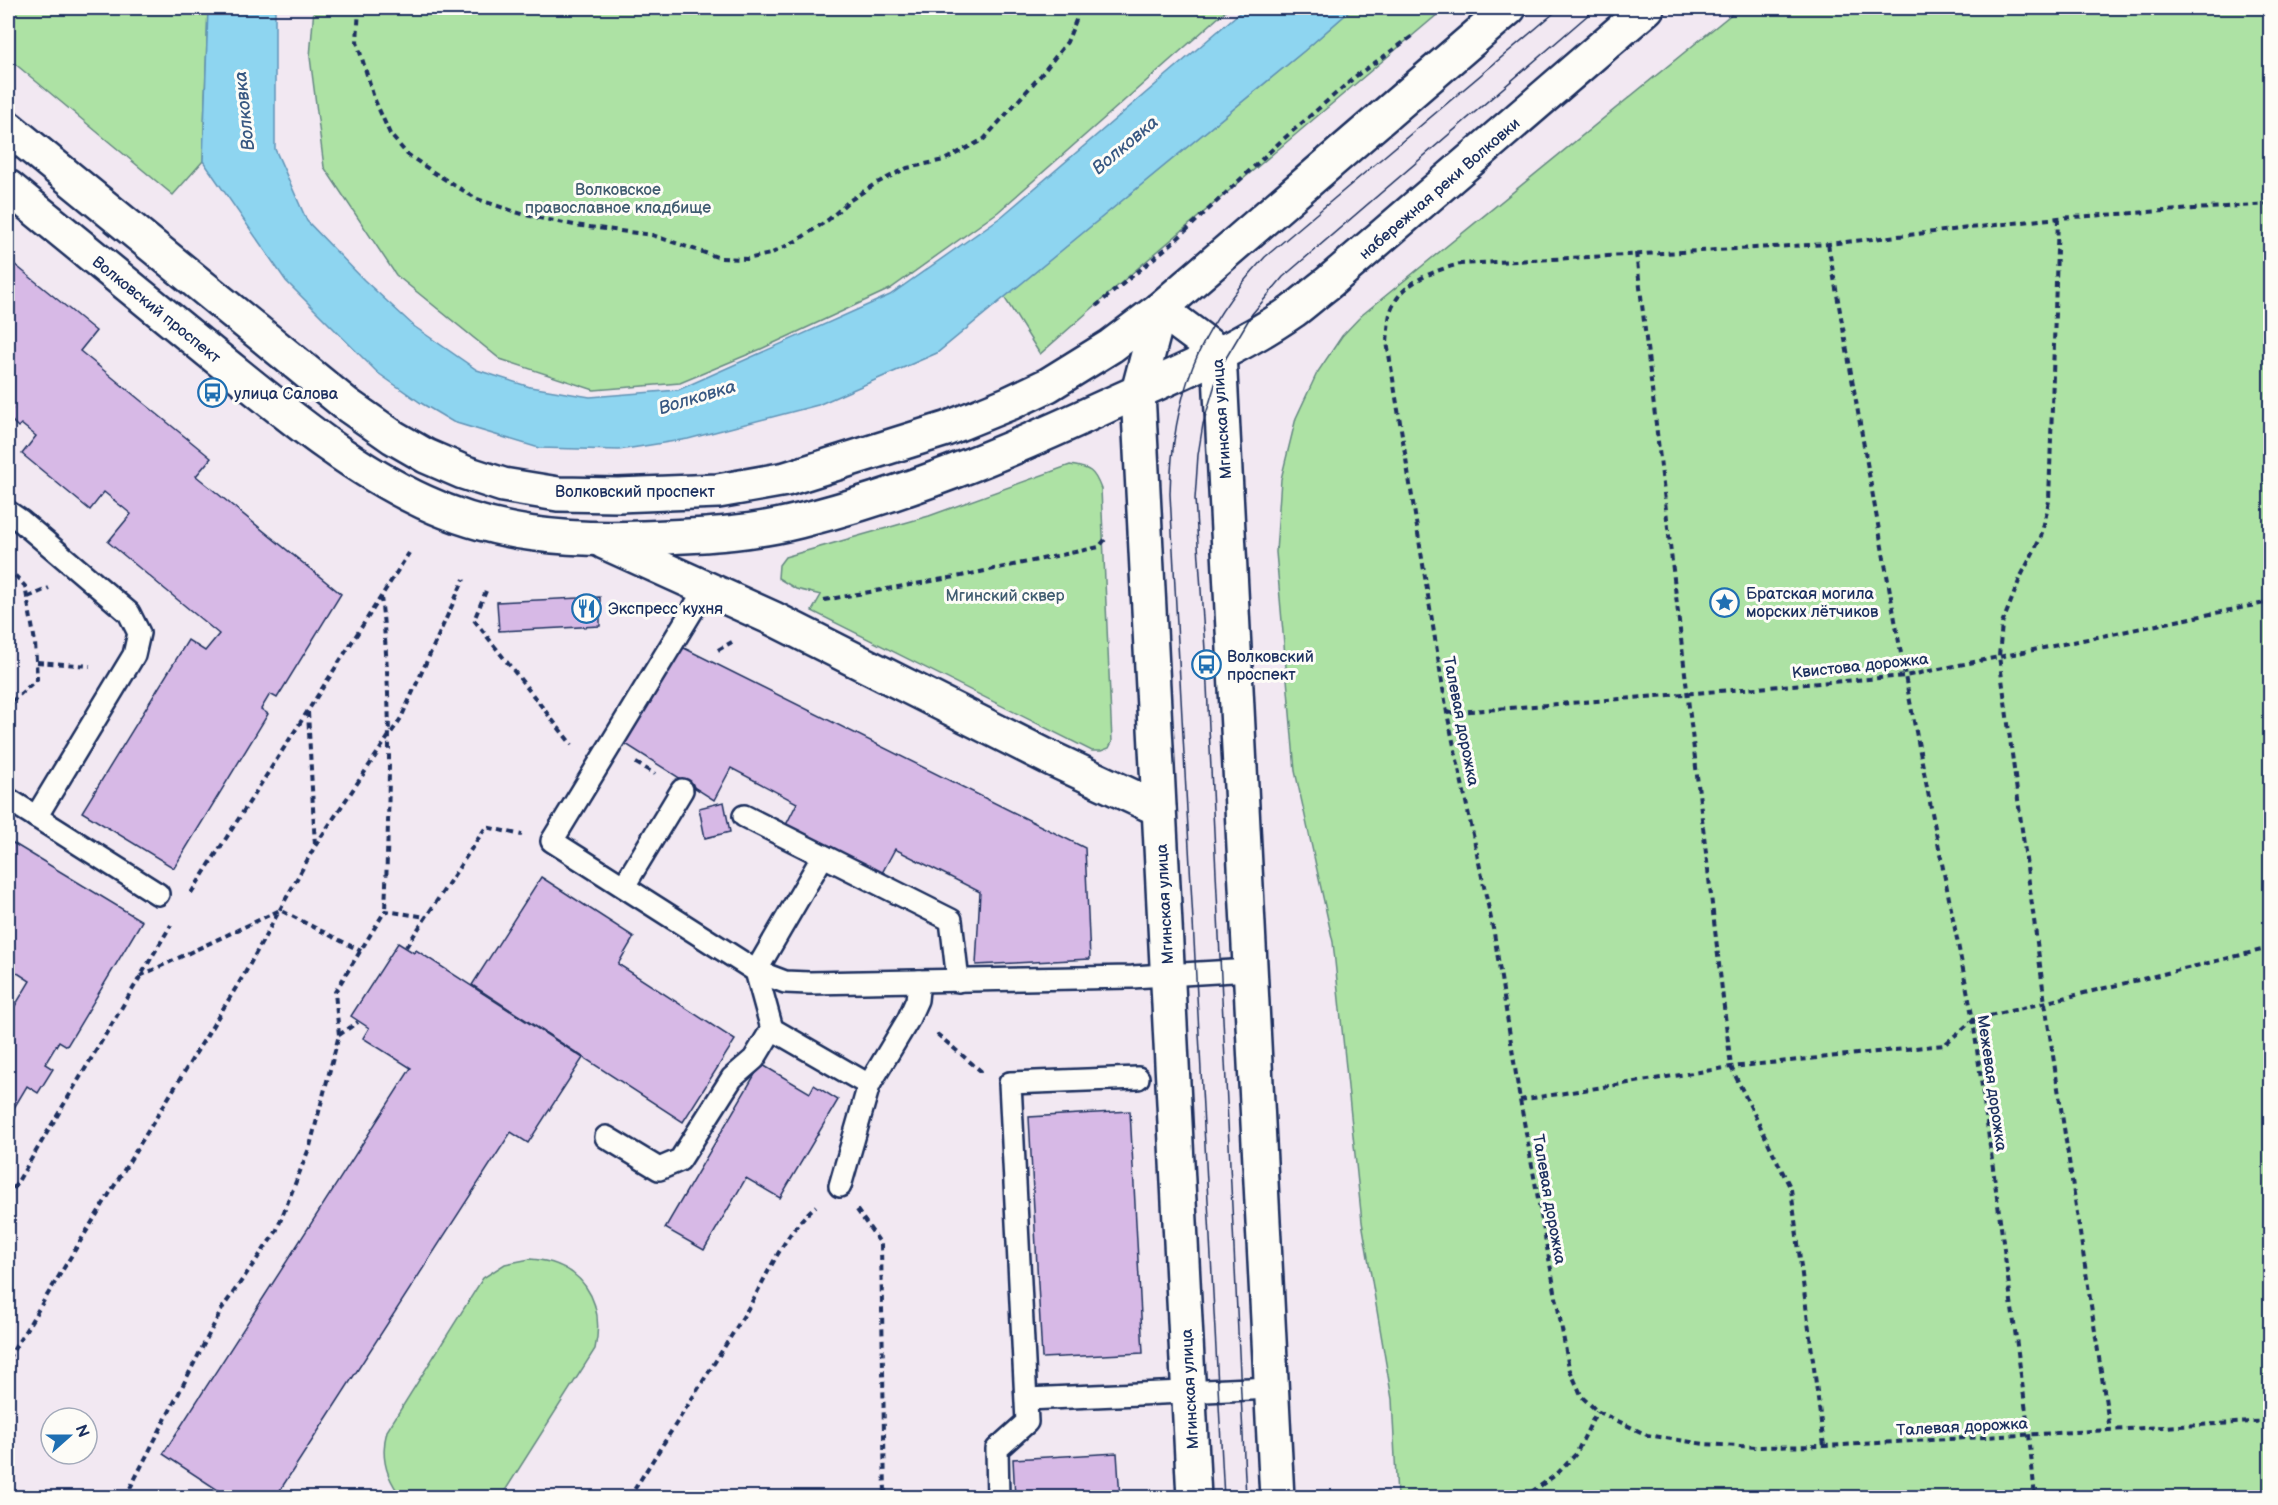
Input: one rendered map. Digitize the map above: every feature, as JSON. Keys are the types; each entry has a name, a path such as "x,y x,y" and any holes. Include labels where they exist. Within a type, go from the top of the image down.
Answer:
{"street":[{"path":"1160,309 1509,8"},
{"name":"набережная реки Волковки","path":"1219,353 1291,312 1328,283 1647,8"},
{"name":"Волковский проспект","path":"8,128 346,404 393,437 426,456 463,472 514,487 558,494 718,492 786,479 946,429 1010,403 1080,366 1160,309"},
{"name":"Волковский проспект","path":"8,187 312,434 377,478 465,519 502,529 549,537 599,539 711,535 796,522 957,471 1028,442 1219,353"},
{"name":"Мгинская улица","path":"1194,1497 1138,392 1160,309 1219,353 1277,1497"},
{"path":"599,539 772,618 1048,757 1160,809"}],"lane":[{"path":"8,512 129,613 139,633 134,656 36,817"},
{"path":"706,588 552,841 756,971 785,982 1132,977 1250,970"},
{"path":"624,886 682,790"},
{"path":"8,799 158,894"},
{"path":"744,816 951,920 958,981"},
{"path":"823,856 756,971 772,1029 869,1085"},
{"path":"840,1186 869,1085 912,1012 917,1000 920,981"},
{"path":"606,1137 659,1169 680,1160 732,1078 754,1059 772,1029"},
{"path":"998,1497 997,1449 1027,1422 1010,1083 1138,1078"},
{"path":"1027,1399 1272,1388"}],"path":[{"path":"358,8 357,42 375,98 390,134 407,154 433,172 477,199 525,215 574,225 652,235 720,258 747,259 771,254 798,240 875,184 907,168 944,160 984,139 1067,42 1076,20 1077,8"},
{"path":"1088,312 1119,284 1176,240 1280,142 1348,84 1415,34"},
{"path":"1824,1446 1791,1189 1731,1067 1636,254 1828,244 2058,218 2271,204"},
{"path":"2058,218 2049,501 2041,537 2021,576 2002,624 1999,656 2045,1003 2110,1430"},
{"name":"Межевая дорожка","path":"1828,244 1905,676 1973,1020 2029,1434 2035,1497"},
{"name":"Талевая дорожка","path":"1636,254 1460,264 1431,274 1401,292 1390,312 1387,342 1447,713 1494,933 1520,1100 1569,1368 1582,1397 1597,1411 1647,1435 1704,1444 1756,1447 1824,1446 2271,1421"},
{"path":"813,602 961,576 1098,547 1110,534"},
{"path":"186,900 409,553"},
{"path":"8,568 26,586 37,662 37,679 8,705"},
{"path":"8,1359 245,973 315,846 401,718 464,579"},
{"path":"486,591 474,620 594,773"},
{"path":"125,1497 223,1307 276,1232 310,1146 339,1035 335,992 386,911 387,648 381,596"},
{"name":"Квистова дорожка","path":"1447,713 1905,676 2271,602"},
{"path":"37,662 126,669"},
{"path":"308,710 315,846"},
{"path":"406,947 486,827 552,841"},
{"path":"280,910 361,951"},
{"path":"140,976 280,910"},
{"path":"386,911 427,917"},
{"path":"8,1198 174,920"},
{"path":"1520,1100 1731,1067 1944,1045 1973,1020 2271,948"},
{"path":"912,1012 990,1080 1010,1083"},
{"path":"339,1035 358,1022"},
{"path":"629,1497 805,1214 840,1186 881,1244 885,1497"},
{"path":"1523,1497 1557,1474 1576,1454 1597,1411"},
{"path":"8,1492 14,1497"}],"green space":[{"path":"8,8 208,8 203,161 173,195 8,58"},
{"name":"Волковское православное кладбище","path":"314,8 1229,8 998,212 890,289 761,349 680,383 594,390 500,359 396,275 324,167 310,57"},
{"path":"1353,8 1445,8 1040,354 1004,297 1304,51"},
{"path":"1739,8 2270,8 2270,1497 1397,1497 1392,1399 1362,1222 1333,942 1295,771 1276,552 1281,479 1296,418 1317,373 1342,336 1362,315"},
{"name":"Мгинский сквер","path":"1070,465 1090,471 1101,489 1112,742 1109,748 1092,751 812,611 821,595 796,589 778,578 779,565 785,557 929,516"},
{"path":"530,1259 563,1267 586,1287 597,1315 595,1349 501,1497 402,1497 388,1474 384,1458 387,1431 483,1278 505,1264"}],"water":[{"name":"Волковка","path":"208,8 275,8 275,149 307,221 364,280 415,327 477,370 530,387 590,397 678,390 890,295 1001,217 1245,8 1353,8 1304,51 937,353 818,405 688,439 619,450 539,448 453,422 378,373 286,281 203,161"}],"building":[{"path":"8,259 96,331 80,351 211,458 196,476 341,594 277,698 270,694 261,709 268,714 174,868 82,812 188,640 205,651 219,634 108,542 131,514 104,492 90,510 22,454 36,436 21,424 18,427 8,417 12,409 8,405"},
{"path":"600,597 600,626 499,631 497,602"},
{"path":"682,647 1085,848 1090,959 976,965 980,892 895,849 882,873 786,825 797,803 731,768 714,800 621,741"},
{"path":"724,802 730,832 705,838 699,808"},
{"path":"8,840 142,921 67,1046 59,1041 45,1064 53,1069 38,1093 27,1086 8,1118 8,1001 15,1006 30,981 8,967"},
{"path":"541,877 634,937 618,964 735,1040 683,1122 472,985"},
{"path":"398,943 414,953 416,950 583,1058 528,1143 511,1132 275,1498 218,1498 221,1492 163,1454 411,1068 363,1038 369,1028 351,1016"},
{"path":"761,1064 810,1093 814,1085 838,1100 780,1198 746,1178 704,1250 665,1228"},
{"path":"1130,1111 1143,1353 1042,1358 1029,1117"},
{"path":"1117,1453 1120,1498 1015,1498 1013,1459"}],"tram line":[{"path":"1224,1498 1170,494 1176,426 1183,395 1206,338 1222,311 1265,257 1560,8"},
{"path":"1246,1498 1206,665 1195,499 1203,424 1220,368 1252,314 1283,277 1596,8"}],"place":[{"name":"улица Салова","path":"213,393"},
{"name":"Братская могила морских лётчиков","path":"1725,602"},
{"name":"Экспресс кухня","path":"587,608"},
{"name":"Волковский проспект","path":"1206,665"}]}
